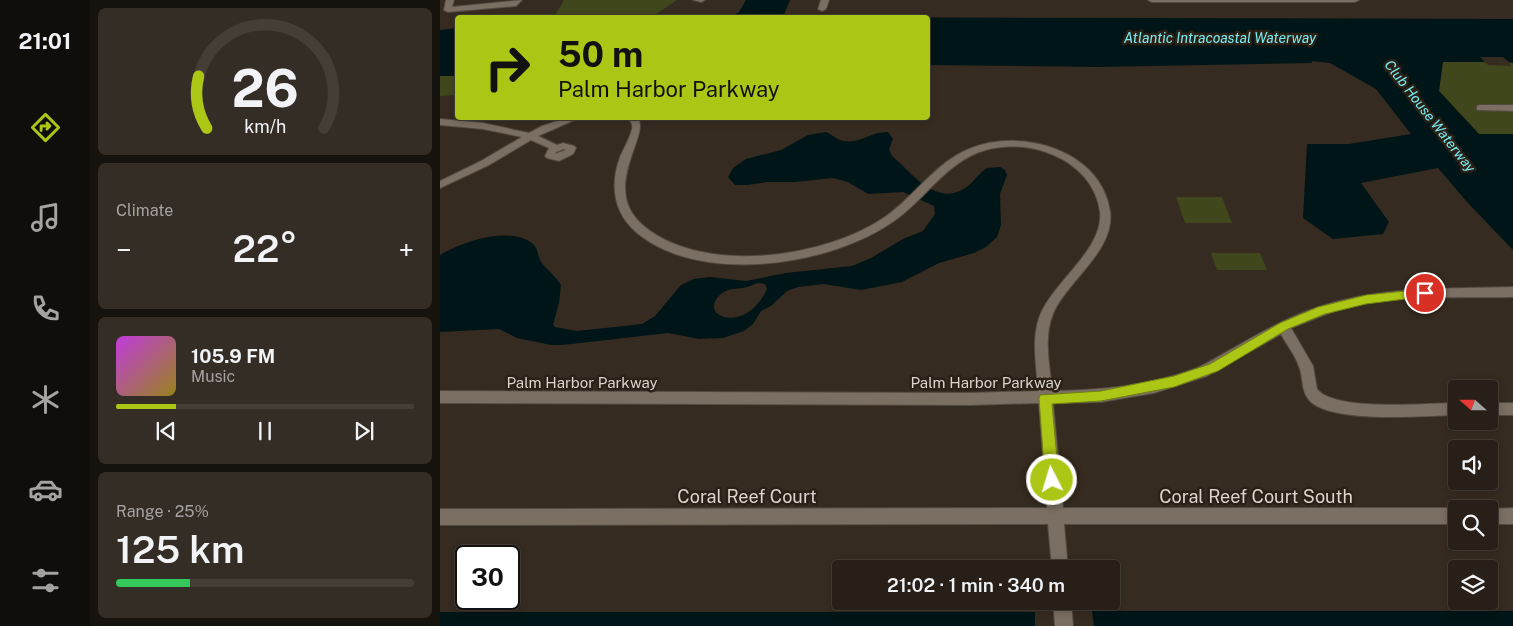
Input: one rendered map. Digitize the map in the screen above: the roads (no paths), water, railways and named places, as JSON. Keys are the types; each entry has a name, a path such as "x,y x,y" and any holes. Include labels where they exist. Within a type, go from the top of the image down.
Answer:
{"street":[{"path":"450,0 448,10 517,2"},
{"path":"822,8 825,0"},
{"path":"1152,0 1355,0"},
{"path":"1480,108 1513,108"},
{"path":"440,185 485,163 529,137 567,120"},
{"path":"635,120 636,128 619,178 622,205 627,214 640,229 658,242 674,249 694,254 740,260 773,259 802,254 826,248 860,235 885,222 905,207 958,158 974,150 1004,144 1030,145 1050,150 1071,160 1089,175 1100,191 1105,211 1105,224 1089,255 1052,303 1043,327 1041,347 1059,560"},
{"path":"440,122 482,125 543,141 556,148"},
{"name":"Palm Harbor Parkway","path":"440,397 1045,399 1101,396 1174,382 1214,367 1284,326 1336,306 1380,297 1411,294 1513,292"},
{"path":"1284,326 1289,341 1306,367 1309,389 1316,399 1324,404 1350,409 1448,409"},
{"path":"1498,409 1513,409"},
{"name":"Coral Reef Court South","path":"1055,516 1448,516"},
{"name":"Coral Reef Court","path":"440,517 1055,516"},
{"path":"1498,516 1513,516"},
{"path":"1063,610 1064,626"}],"water":[{"path":"746,0 790,0 784,15 733,15 739,12"},
{"path":"930,17 1513,19 1513,63 1503,57 1480,57 1485,62 1443,62 1439,91 1479,134 1513,134 1513,250 1467,202 1438,168 1361,183 1389,222 1383,234 1333,239 1303,218 1307,144 1349,144 1411,134 1376,89 1330,63 1312,61 1312,63 1098,67 930,65"},
{"path":"455,28 455,76 440,76 440,30"},
{"path":"826,132 840,140 853,141 888,132 893,139 889,149 892,156 919,181 941,193 949,194 962,190 987,168 1000,167 1005,170 1007,175 1000,194 1001,225 997,237 986,247 974,253 939,263 902,282 861,290 824,284 798,287 787,291 771,306 761,311 753,324 744,331 723,338 699,339 668,333 551,345 517,338 499,329 440,332 440,255 460,245 486,238 511,236 523,238 533,244 541,262 561,285 559,303 553,325 577,331 642,324 655,316 681,285 694,279 710,277 746,281 786,273 852,266 871,258 903,239 923,231 935,214 934,206 903,192 868,194 848,182 833,178 735,185 728,177 733,168 746,159 781,150 808,135","holes":["758,283 765,284 767,289 757,304 746,314 725,317 717,313 714,307 716,300 727,290 744,288"]},
{"path":"1092,611 1513,611 1513,626 1094,626"},
{"path":"440,612 1035,612 1035,626 440,626"}],"water label":[{"name":"Atlantic Intracoastal Waterway","path":"1220,38"},
{"name":"Club House Waterway","path":"1430,116"}]}
